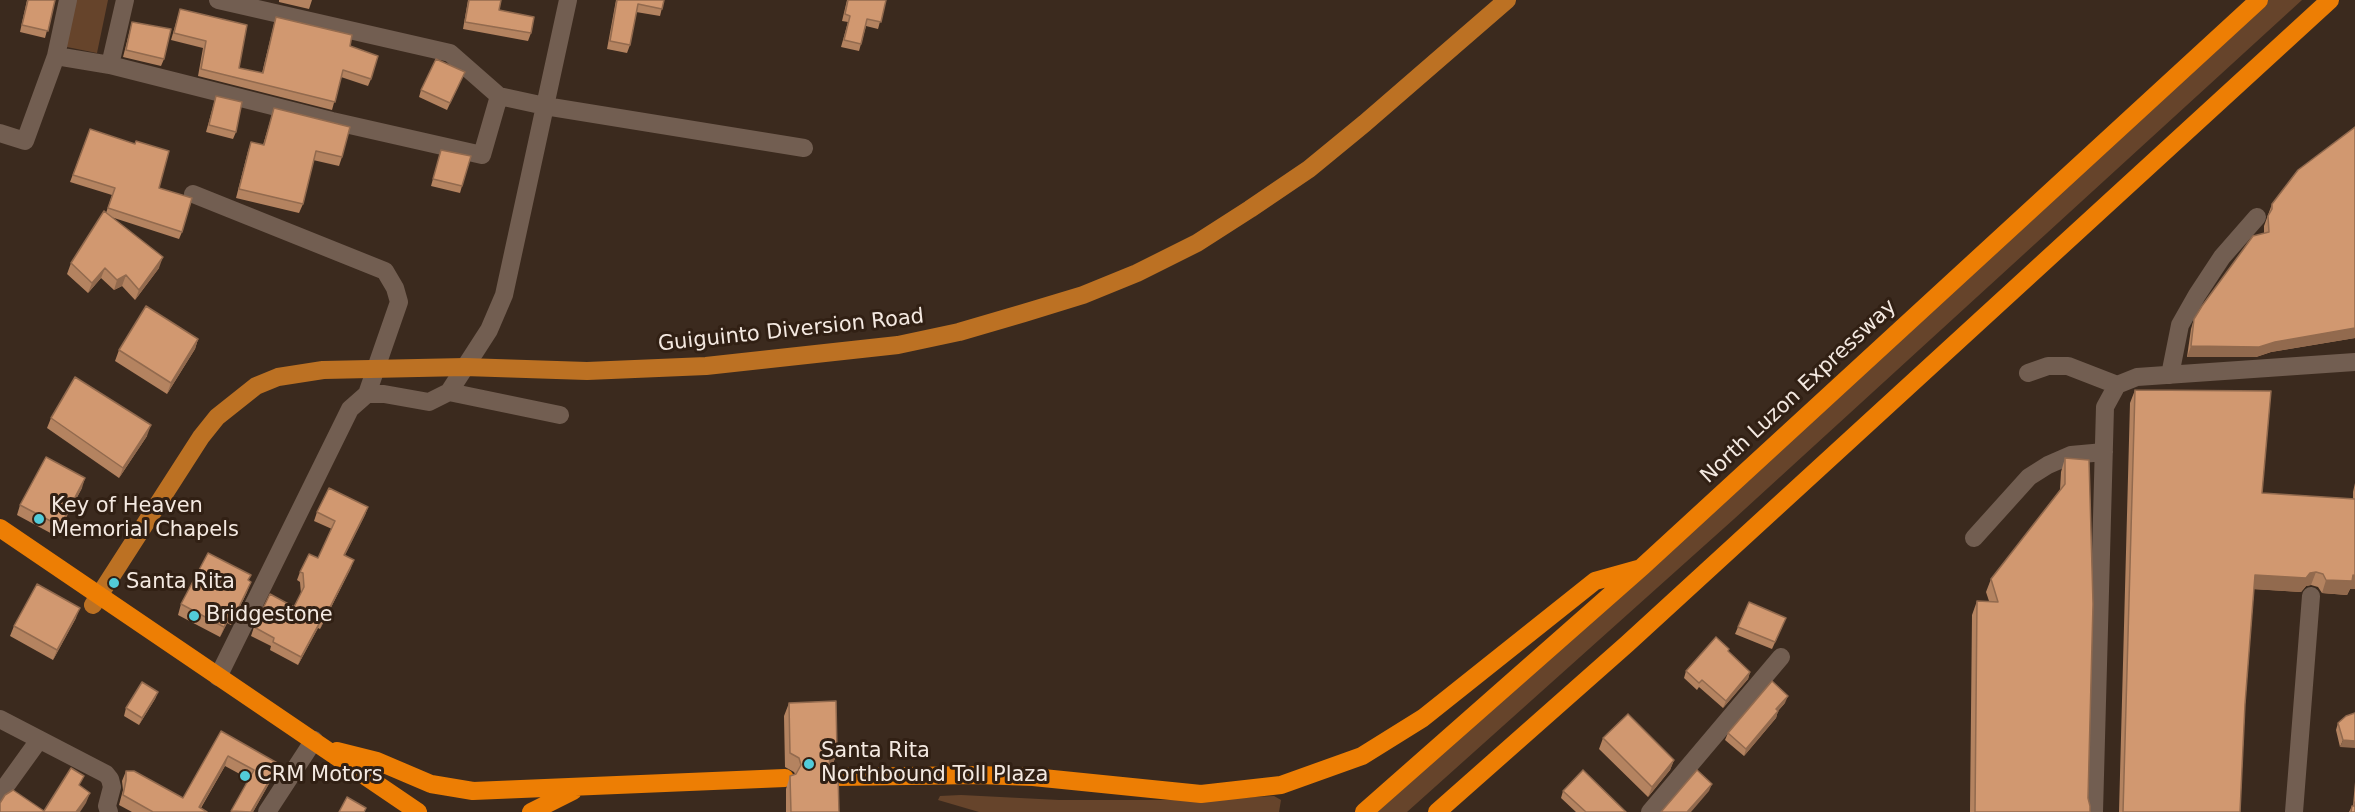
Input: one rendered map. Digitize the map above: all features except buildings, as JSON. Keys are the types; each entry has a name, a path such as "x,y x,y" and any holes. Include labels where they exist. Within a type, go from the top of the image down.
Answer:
{"highway":[{"name":"North Luzon Expressway","path":"1364,812 1642,567 2259,0"},
{"path":"1437,812 1627,644 2330,0"},
{"path":"0,528 418,812"},
{"path":"834,777 959,775 1033,777 1200,794 1281,785 1362,756 1423,718 1595,581 1642,567"},
{"path":"321,744 377,761 430,784 458,790 580,788 785,778"},
{"path":"531,812 580,788"}],"main road":[{"name":"Guiguinto Diversion Road","path":"93,605 201,437 217,417 256,386 278,377 323,370 465,368 587,371 706,366 886,346 959,332 1083,295 1137,273 1197,243 1308,170 1507,0"}],"street":[{"path":"0,133 25,141 56,56 68,0"},
{"path":"110,64 125,0"},
{"path":"218,0 450,53 500,96 545,106 804,148"},
{"path":"367,394 384,394 429,402 448,392 489,330 504,295 568,0"},
{"path":"56,56 110,64 332,122 482,154 500,96"},
{"path":"193,194 385,271 396,288 399,302 367,394 350,409 218,677"},
{"path":"2170,375 2180,325 2191,304 2222,257 2257,217"},
{"path":"2094,812 2105,406 2117,385 2137,377 2355,362"},
{"path":"2028,373 2048,366 2068,366 2117,385"},
{"path":"448,392 560,415"},
{"path":"1974,538 2029,477 2048,465 2071,455 2103,452"},
{"path":"2294,812 2311,596"},
{"path":"1650,812 1781,657"},
{"path":"0,719 106,774 112,787 107,806 109,812"},
{"path":"0,794 39,740"},
{"path":"267,812 321,744"}],"shaded area":[{"path":"72,0 108,0 97,53 62,46"},
{"path":"2266,0 2302,0 1734,519 1407,812 1375,812"},
{"path":"940,796 1059,800 1198,800 1274,796 1281,800 1279,812 979,812 938,800"}],"place":[{"name":"Key of Heaven Memorial Chapels","path":"39,519"},
{"name":"Santa Rita","path":"114,583"},
{"name":"Bridgestone","path":"194,616"},
{"name":"Santa Rita Northbound Toll Plaza","path":"809,764"},
{"name":"CRM Motors","path":"245,776"}]}
